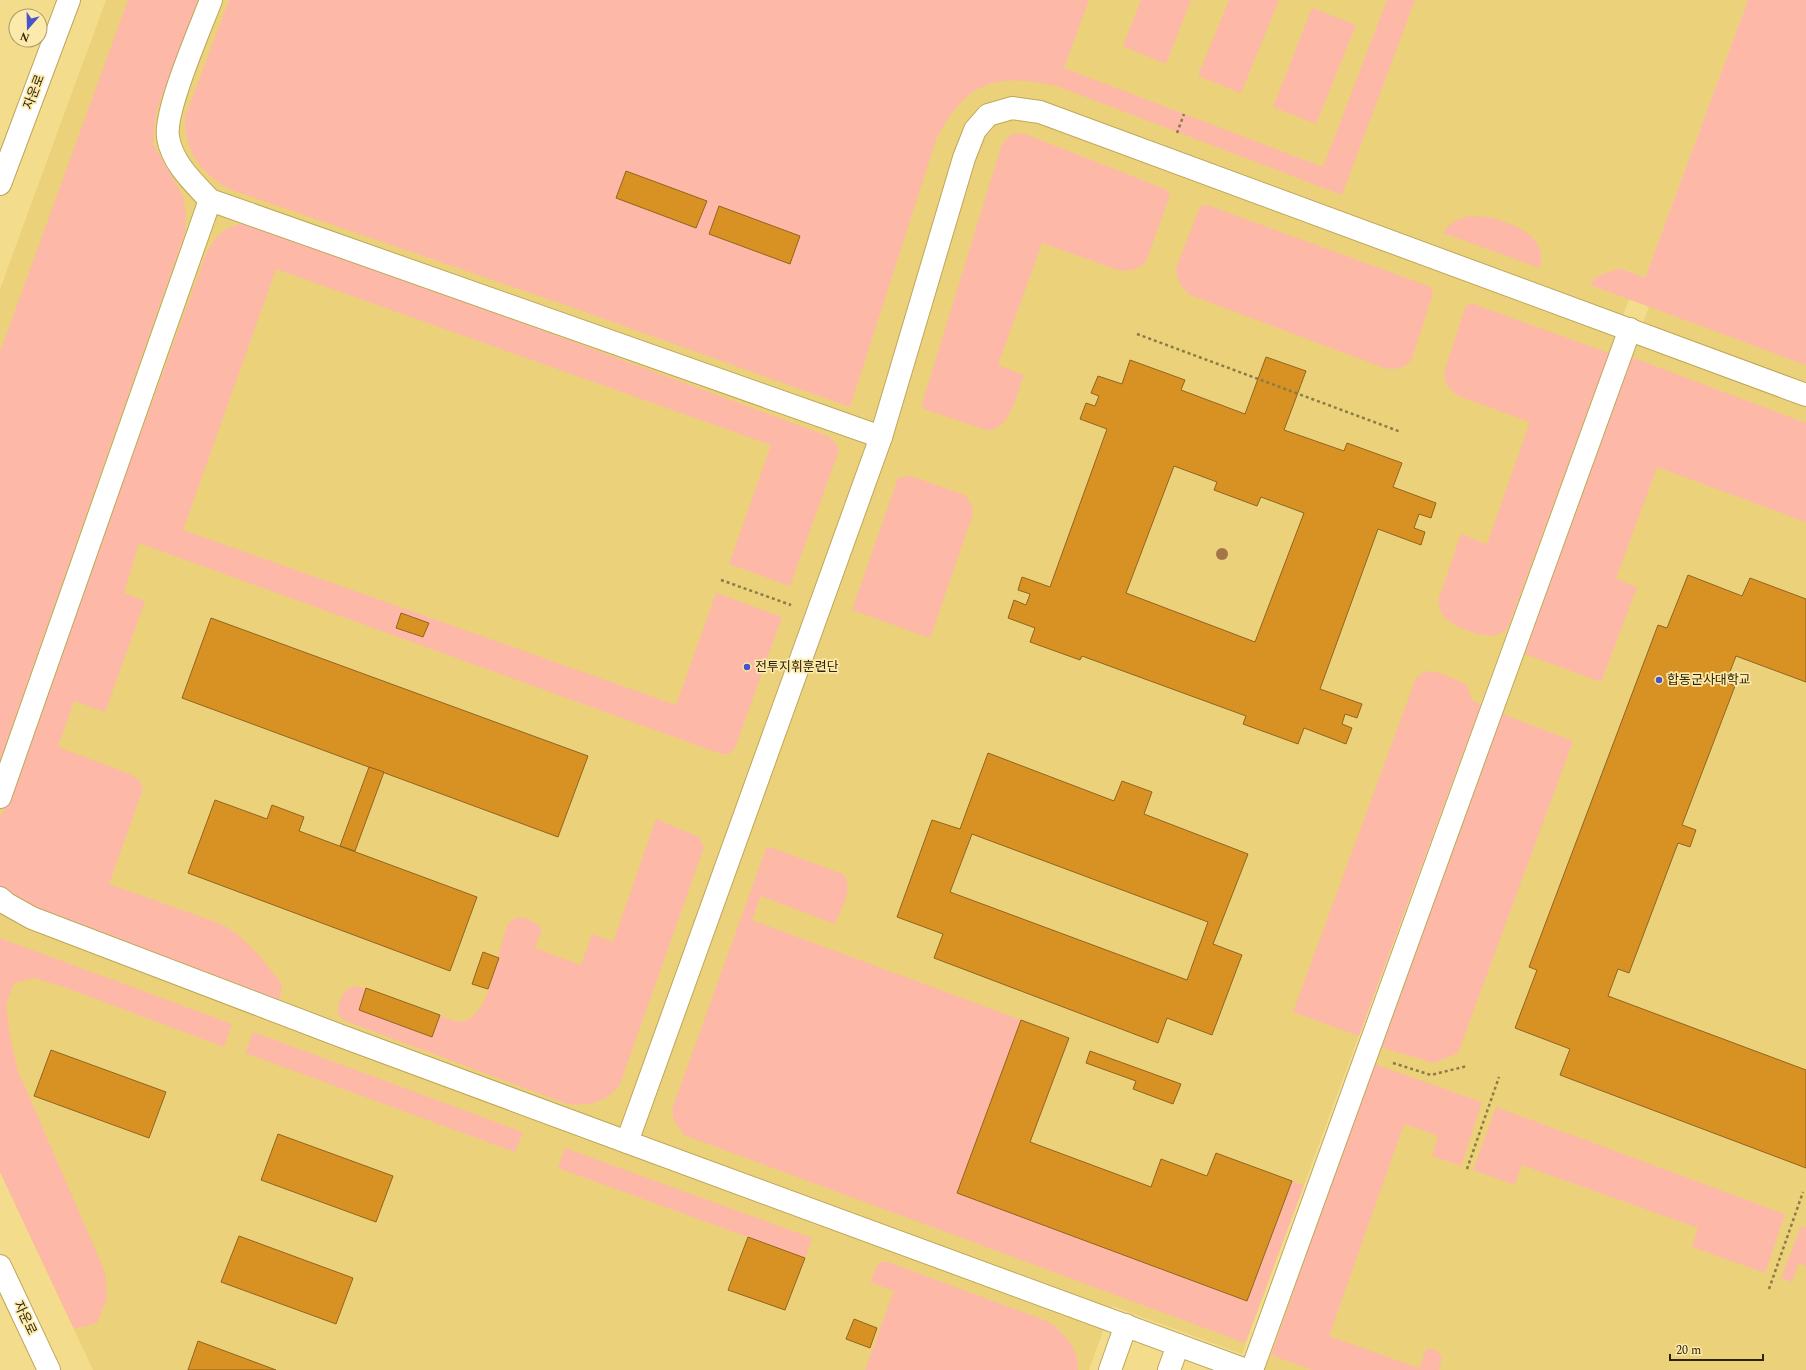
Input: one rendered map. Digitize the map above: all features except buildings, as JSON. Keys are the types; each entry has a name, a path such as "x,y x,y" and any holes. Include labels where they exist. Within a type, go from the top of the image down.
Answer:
{"street":[{"name":"자운로","path":"0,184 69,0"},
{"path":"211,0 174,102 168,136 173,152 185,173 210,200 881,437"},
{"path":"627,1142 881,437 969,144 975,130 988,115 1012,108 1040,112 1806,395"},
{"path":"0,797 210,200"},
{"path":"1252,1370 1630,329"},
{"path":"0,898 7,904 32,918 341,1036 1246,1370"},
{"name":"자운로","path":"0,1266 49,1370"},
{"path":"1110,1370 1126,1325"},
{"path":"1169,1370 1178,1345"}],"path":[{"path":"1176,134 1184,114"},
{"path":"1137,334 1401,432"},
{"path":"721,580 792,605"},
{"path":"1366,1054 1431,1075 1467,1066"},
{"path":"1467,1168 1499,1077"},
{"path":"1769,1289 1803,1192"}],"shaded area":[{"name":"전투지휘훈련단","path":"106,0 1748,0 1645,278 1620,268 1597,276 1590,285 1629,299 1242,1354 1112,1306 1089,1370 93,1370 0,1172 0,289"},
{"path":"128,0 198,0 156,112 153,144 183,196 186,213 185,233 0,760 0,352"},
{"path":"229,0 1089,0 1064,68 1323,167 1387,0 1415,0 1342,195 1057,86 1017,80 1000,81 986,85 973,92 960,103 937,137 850,407 568,306 229,189 202,168 196,159 187,140 185,117"},
{"path":"1141,0 1191,0 1166,64 1123,46"},
{"path":"1229,0 1279,0 1241,93 1198,76"},
{"path":"1748,0 1806,0 1806,365 1590,285 1597,276 1620,268 1645,278"},
{"name":"합동군사대학교","path":"1762,0 1806,0 1806,1370 1265,1370 1516,668"},
{"path":"1312,8 1356,25 1316,124 1273,107"},
{"path":"1016,133 1025,134 1165,189 1170,195 1146,262 1136,269 1126,271 1118,270 1042,243 998,365 1024,375 1007,418 994,428 986,430 924,409 922,404 1002,144 1008,137"},
{"path":"1207,205 1431,287 1433,294 1411,361 1405,366 1398,368 1384,368 1190,295 1180,283 1176,268 1200,207"},
{"path":"1470,216 1487,217 1505,222 1519,228 1531,236 1536,241 1540,250 1540,268 1443,233 1448,226 1462,218"},
{"path":"252,223 828,436 836,443 839,450 790,586 729,564 771,445 276,269 183,530 676,705 716,593 782,617 735,748 729,754 721,754 139,543 124,593 145,601 105,712 74,701 58,747 130,774 140,781 143,789 109,884 221,924 231,930 247,943 282,984 280,998 275,1001 36,913 0,889 0,820 206,254 219,235 229,227"},
{"path":"1471,303 1609,353 1507,630 1494,636 1477,634 1454,625 1442,615 1438,601 1461,534 1487,544 1530,422 1458,396 1446,383 1444,373 1465,308"},
{"path":"1631,357 1806,423 1806,522 1657,467 1616,579 1637,587 1601,682 1522,653"},
{"path":"911,476 965,495 971,504 973,514 930,638 852,610 898,478"},
{"path":"1425,671 1440,673 1466,684 1473,701 1481,704 1359,1036 1293,1012 1416,678"},
{"path":"1500,713 1573,741 1458,1053 1434,1063 1380,1047"},
{"path":"656,819 699,837 704,847 620,1084 603,1099 590,1104 567,1104 343,1020 338,1014 343,994 349,989 356,987 366,988 359,1010 432,1037 440,1015 457,1021 463,1021 473,1016 481,1007 487,995 507,927 510,922 519,918 529,919 542,929 535,948 581,965 592,934 613,942"},
{"path":"767,846 843,874 848,885 846,898 835,924 761,896 752,920 1021,1020 957,1193 1247,1301 1292,1181 1304,1185 1245,1343 684,1135 674,1120 672,1109"},
{"path":"0,938 232,1024 224,1047 61,986 34,978 14,983 6,1004 10,1036 18,1071 105,1272 107,1298 97,1323 74,1329 0,1172"},
{"path":"253,1032 523,1132 515,1152 245,1053"},
{"path":"1374,1064 1482,1102 1461,1166 1432,1156 1438,1136 1404,1124 1329,1336 1419,1368 1427,1348 1439,1352 1442,1358 1439,1370 1313,1370 1271,1355"},
{"path":"1496,1107 1785,1214 1765,1273 1692,1247 1698,1228 1522,1165 1515,1185 1473,1170"},
{"path":"565,1148 812,1238 805,1258 558,1168"},
{"path":"1801,1226 1806,1228 1806,1266 1799,1263 1792,1282 1781,1278"},
{"path":"879,1262 888,1262 1047,1321 1059,1330 1069,1341 1076,1355 1078,1370 865,1370 894,1291 870,1282"}],"place":[{"name":"전투지휘훈련단","path":"747,667"},
{"name":"합동군사대학교","path":"1659,680"}]}
